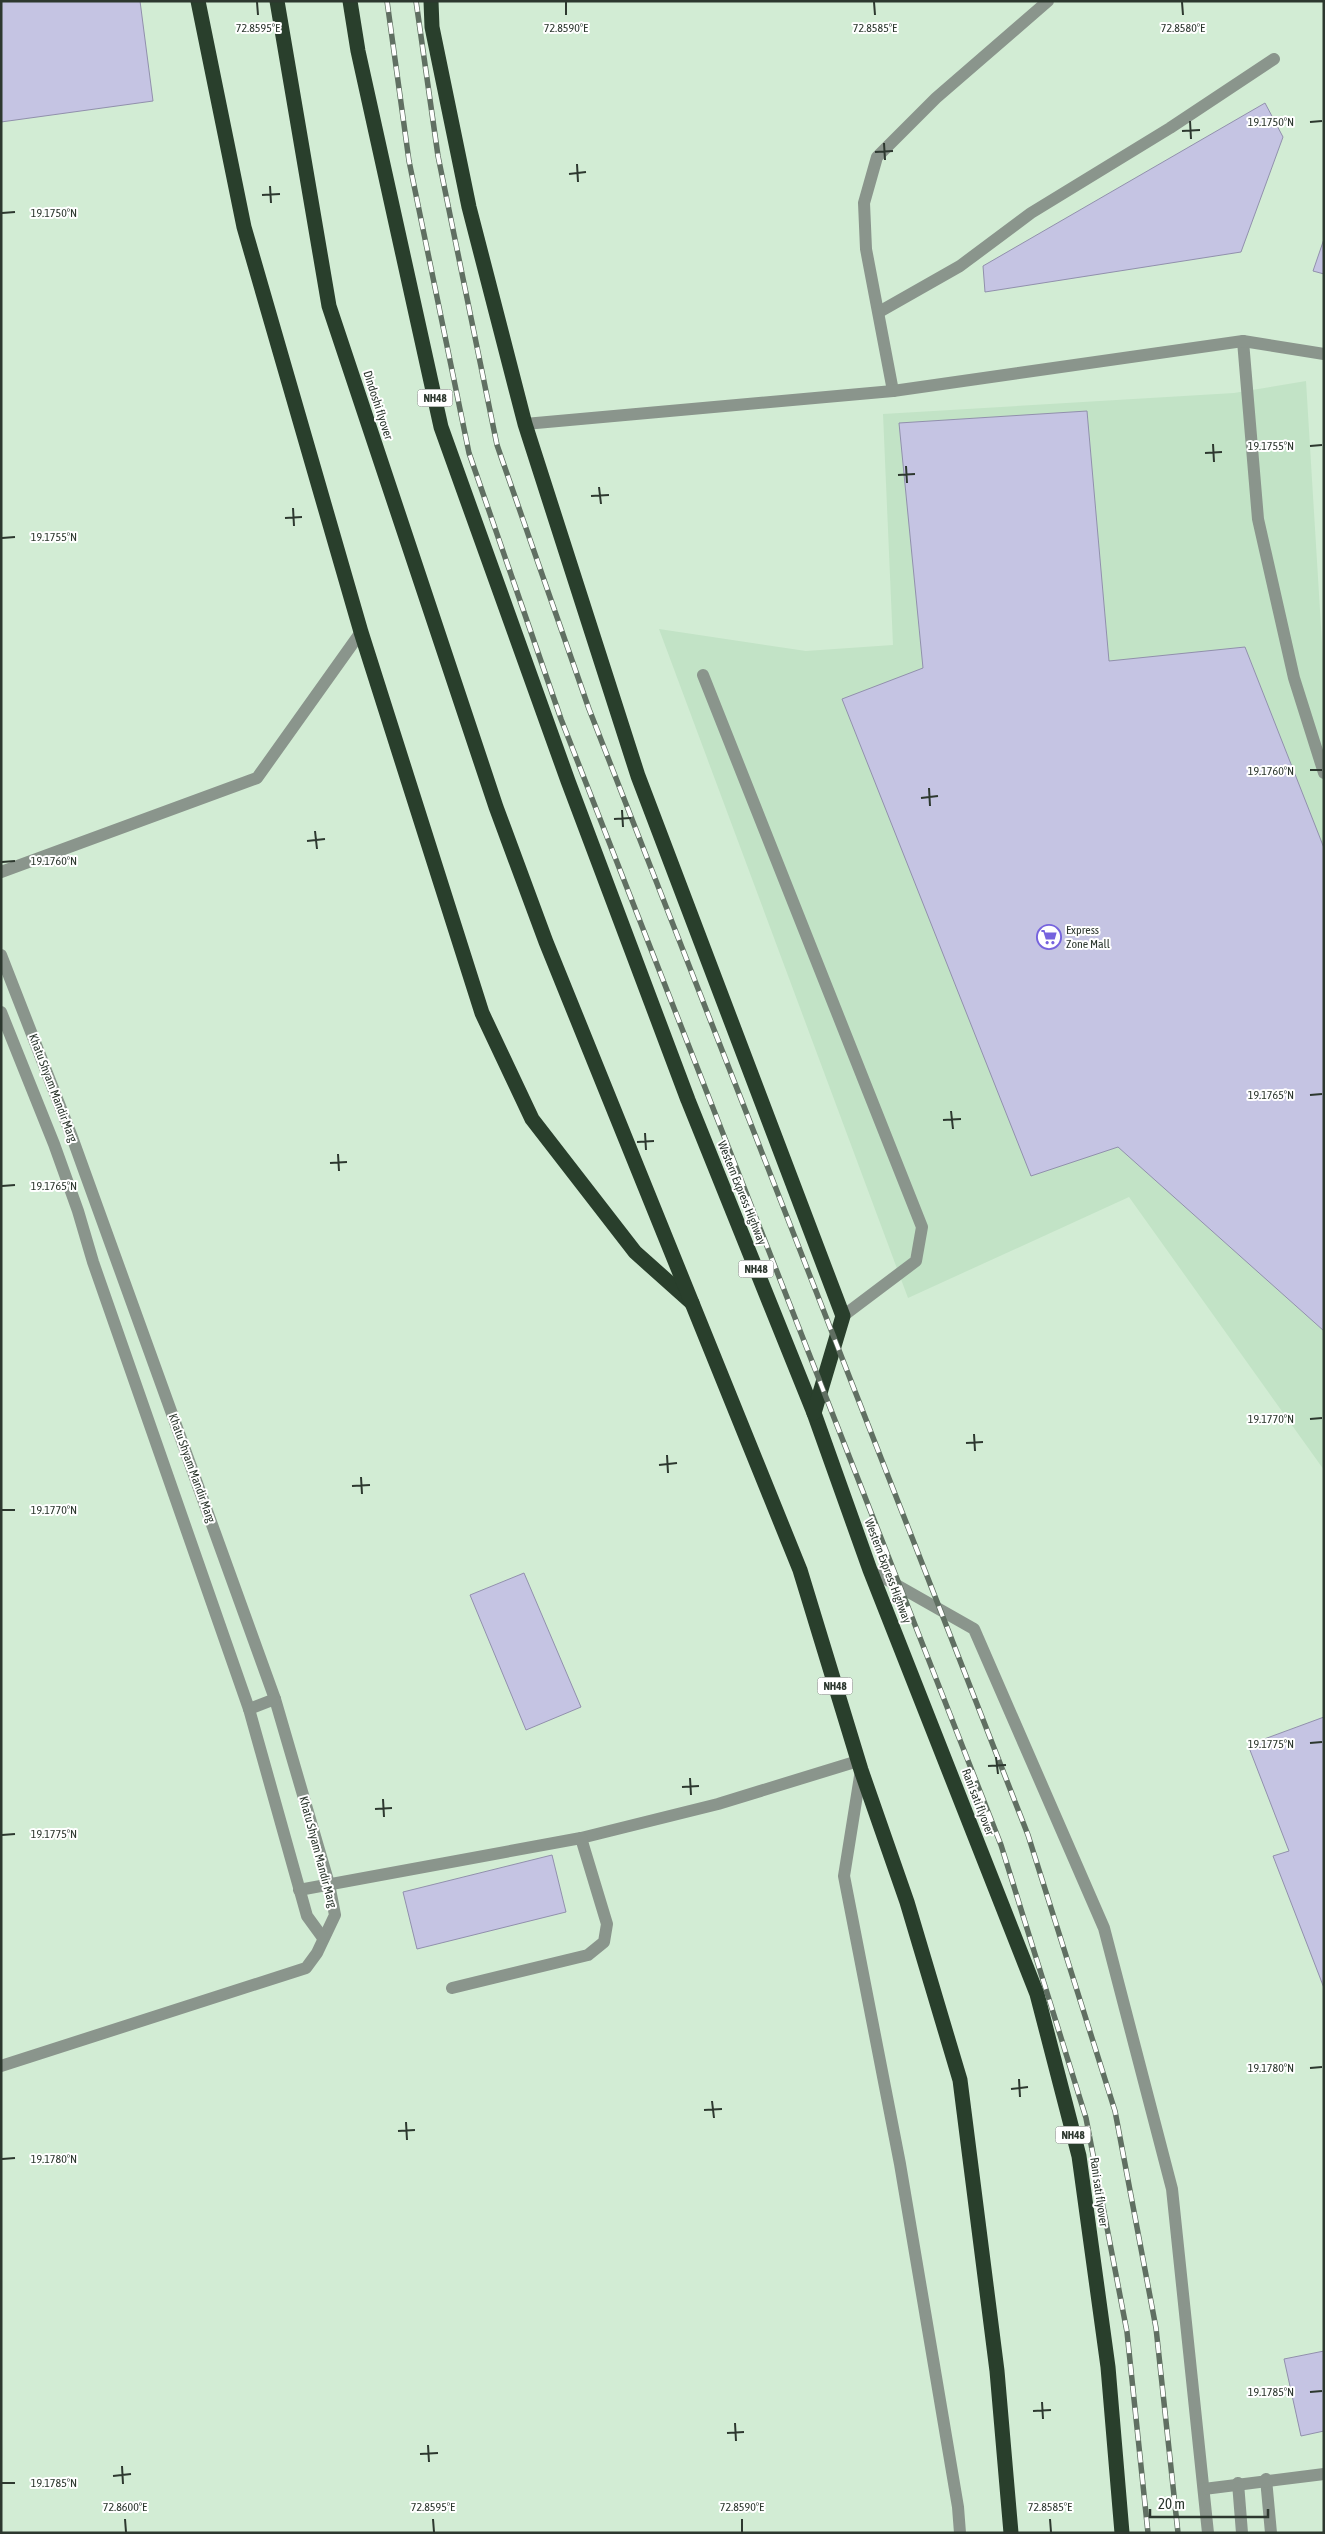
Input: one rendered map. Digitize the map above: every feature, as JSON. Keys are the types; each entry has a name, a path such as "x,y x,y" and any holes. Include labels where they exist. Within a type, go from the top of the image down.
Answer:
{"highway":[{"path":"198,1 244,228 361,632 482,1012 532,1119 635,1252 694,1306"},
{"name":"Dindoshi flyover","path":"277,1 329,306 496,807 546,942 694,1306"},
{"name":"Western Express Highway","path":"350,1 373,119 441,427 568,781 688,1100 814,1413 870,1570 944,1755"},
{"path":"431,1 432,27 469,207 525,424 638,776 843,1316 814,1413"},
{"name":"NH48","path":"694,1306 800,1570 859,1766 907,1902 960,2080 998,2371 1011,2533"},
{"name":"Rani sati flyover","path":"944,1755 1037,1994 1079,2156 1108,2367 1122,2533"}],"street":[{"path":"893,391 866,249 864,203 877,157 936,98 1048,1"},
{"path":"879,312 960,266 1032,213 1170,128 1274,59"},
{"path":"525,424 893,391 1243,341 1324,354"},
{"path":"1243,341 1258,519 1294,678 1324,773"},
{"path":"1,872 258,778 361,632"},
{"path":"703,675 922,1227 916,1261 843,1316"},
{"name":"Khatu Shyam Mandir Marg","path":"1,955 72,1137 275,1699 329,1884 334,1915 323,1938 307,1916 249,1709 54,1144 1,1012"},
{"path":"54,1144 72,1137"},
{"path":"870,1570 974,1629 1104,1928 1172,2189 1208,2533"},
{"path":"249,1709 275,1699"},
{"path":"300,1890 581,1838 859,1766 844,1876 900,2164 958,2507 960,2533"},
{"path":"452,1988 588,1955 604,1942 607,1924 581,1838"},
{"path":"1,2066 306,1968 317,1953 323,1938"},
{"path":"1204,2489 1266,2479 1324,2474"},
{"path":"1266,2479 1271,2533"},
{"path":"1238,2483 1242,2533"}],"shaded area":[{"name":"Express Zone Mall","path":"1306,381 1324,676 1324,1470 1129,1197 908,1298 659,629 806,651 893,645 883,414 1234,393"}],"building":[{"path":"1,1 140,1 153,101 1,122"},
{"path":"1265,103 1283,137 1241,252 985,292 983,266"},
{"path":"1324,239 1324,274 1313,271"},
{"path":"1087,411 1109,661 1245,647 1324,848 1324,1331 1118,1147 1031,1176 842,699 923,668 899,423"},
{"path":"524,1573 581,1707 526,1730 470,1595"},
{"path":"1324,1717 1324,1988 1273,1856 1289,1851 1248,1745"},
{"path":"552,1855 566,1912 417,1949 403,1892"},
{"path":"1324,2351 1324,2431 1301,2436 1284,2359"}],"railway":[{"path":"387,1 409,161 469,453 561,719 1001,1845 1086,2118 1127,2332 1148,2533"},
{"path":"416,1 438,156 497,445 589,709 1028,1835 1115,2111 1156,2328 1178,2533"}],"place":[{"name":"Express Zone Mall","path":"1049,937"}]}
